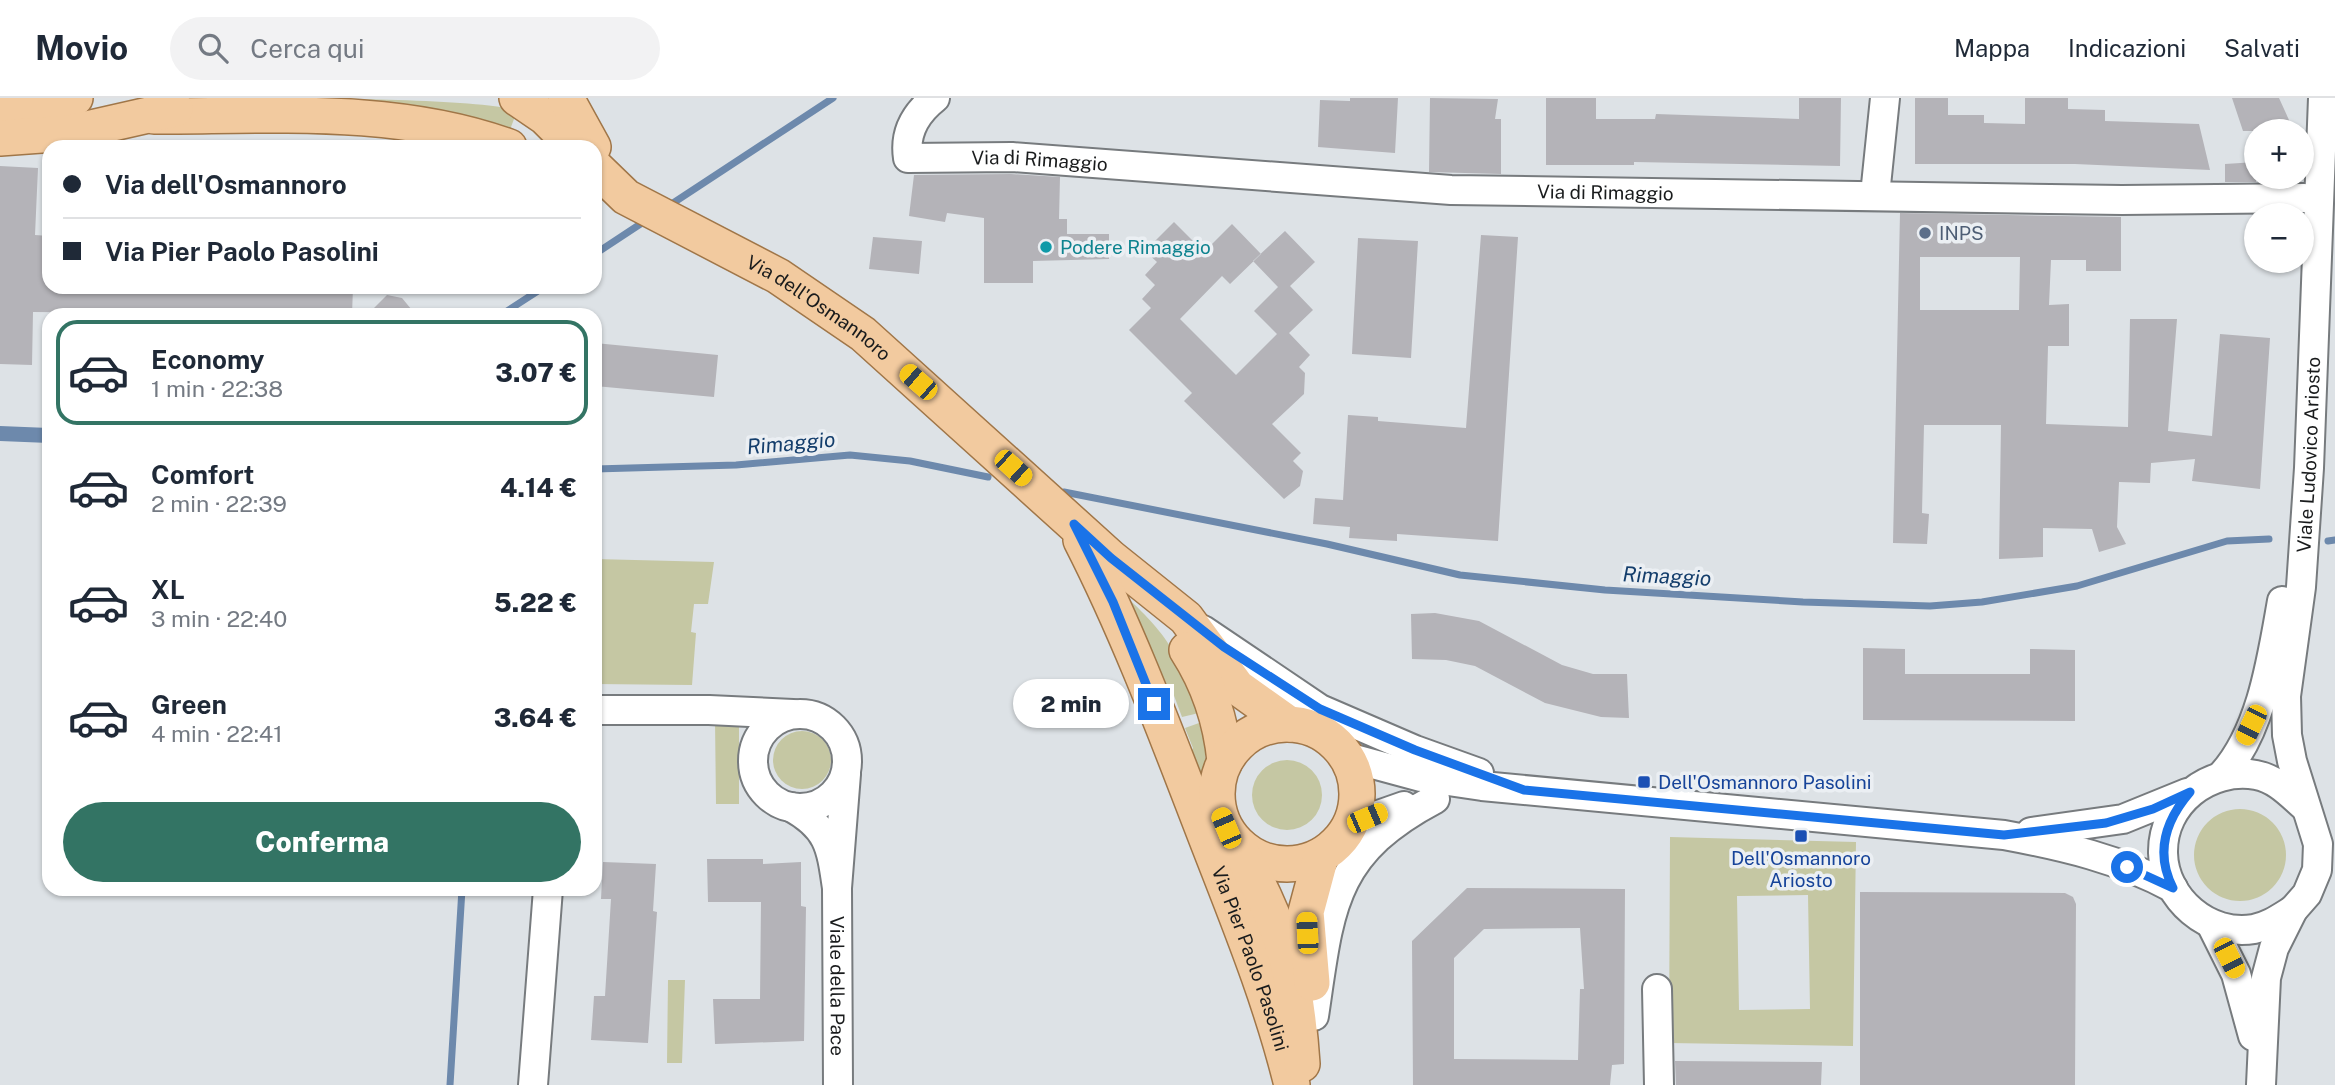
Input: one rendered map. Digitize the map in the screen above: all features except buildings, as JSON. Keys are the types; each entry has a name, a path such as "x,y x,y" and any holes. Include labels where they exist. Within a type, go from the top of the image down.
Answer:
{"main road":[{"path":"0,107 75,98"},
{"path":"0,114 148,107 208,98"},
{"path":"517,98 545,117 568,140"},
{"name":"Via dell'Osmannoro","path":"566,98 590,140"},
{"path":"0,138 69,133 148,107 359,118 447,130 483,140"},
{"name":"Via dell'Osmannoro","path":"602,162 622,197"},
{"name":"Via dell'Osmannoro","path":"602,175 622,197 778,276 863,334 1111,558 1186,618 1237,687 1289,724 1322,733 1347,757 1357,781 1358,795 1353,821 1347,832 1321,856 1299,864 1276,864 1254,857 1236,842 1219,812 1216,795 1225,761 1245,737 1266,727 1289,724"},
{"name":"Via Pier Paolo Pasolini","path":"1062,514 1113,602 1165,730 1258,972 1292,1085"},
{"name":"Via dell'Osmannoro","path":"1111,558 1173,628 1204,677 1216,713 1225,761"},
{"name":"Via Pier Paolo Pasolini","path":"1236,842 1273,912 1284,944 1299,1015 1303,1085"},
{"name":"Via Pier Paolo Pasolini","path":"1310,1085 1314,1016 1306,912 1321,856"}],"street":[{"name":"Via di Rimaggio","path":"935,98 913,123 907,140 908,158 1012,157 1249,177 1451,190 2122,200 2320,190"},
{"path":"1875,195 1885,98"},
{"name":"Viale Ludovico Ariosto","path":"2308,98 2320,190"},
{"path":"2324,98 2326,124 2335,143"},
{"name":"Viale Ludovico Ariosto","path":"2261,1081 2266,978 2274,948 2317,870 2318,844 2287,735 2286,696 2324,98"},
{"name":"Viale Ludovico Ariosto","path":"2261,1081 2248,1007 2236,974 2211,924 2191,912 2173,888 2166,875 2163,852 2166,830 2175,809 2190,792 2222,775 2232,764 2251,725 2293,587"},
{"name":"Via dell'Osmannoro","path":"1186,618 1224,647 1320,709 1415,750 1524,790"},
{"path":"602,710 709,710 803,715 823,721 838,734 847,764 840,786 824,802 802,808 790,807 772,799 761,787 754,768 754,752 760,738 770,726 788,716 803,715"},
{"name":"Via dell'Osmannoro","path":"1347,757 1421,778 1482,786 2004,835 2074,848 2152,877 2173,888"},
{"name":"Viale della Pace","path":"838,1085 838,888 847,764"},
{"name":"Viale Ludovico Ariosto","path":"2222,775 2258,776 2279,784 2308,813"},
{"name":"Via dell'Osmannoro","path":"1347,832 1367,818 1389,809 1482,786"},
{"name":"Via dell'Osmannoro","path":"2004,835 2106,823 2153,809 2190,792"},
{"name":"Via Pier Paolo Pasolini","path":"1314,1016 1329,919 1344,877 1361,852 1386,829 1435,799"},
{"name":"Viale della Pace","path":"790,807 810,818 827,839 838,888"},
{"path":"2308,813 2335,840"},
{"path":"2211,924 2232,929 2254,929 2274,922 2300,902 2335,886"},
{"path":"533,1085 547,896"},
{"path":"1657,989 1659,1085"}],"green space":[{"path":"242,98 429,101 468,103 517,111 508,135"},
{"path":"602,559 714,562 708,604 694,604 691,632 696,633 692,685 602,684"},
{"path":"1117,588 1148,618 1177,657 1199,713 1182,717 1170,685 1151,679"},
{"path":"715,720 739,720 739,804 716,804"},
{"path":"1199,723 1205,745 1207,805 1185,765 1193,748 1185,728"},
{"path":"802,731 818,736 826,744 831,760 826,776 818,784 802,789 786,784 778,776 773,760 778,744 786,736"},
{"path":"1280,760 1294,760 1307,766 1316,775 1322,795 1320,808 1312,820 1294,830 1280,830 1267,824 1258,815 1252,802 1252,788 1258,775 1267,766"},
{"path":"2240,809 2266,817 2278,829 2286,855 2278,881 2266,893 2240,901 2214,893 2202,881 2194,855 2202,829 2214,817"},
{"path":"1670,837 1856,842 1853,1046 1669,1043","holes":["1808,895 1810,1009 1739,1010 1737,896"]},
{"path":"668,980 685,980 682,1063 667,1063"}],"water":[{"path":"0,426 42,428 42,443 0,441"}],"waterway":[{"path":"667,207 833,98"},
{"path":"602,249 648,219"},
{"path":"512,308 533,294"},
{"name":"Rimaggio","path":"602,469 736,465 850,455 910,461 988,477"},
{"name":"Rimaggio","path":"1064,492 1327,544 1460,575 1605,590 1803,602 1930,606 1982,602 2077,586 2227,541 2269,539"},
{"name":"Rimaggio","path":"2328,541 2335,540"},
{"path":"450,1085 462,896"}],"place":[{"name":"INPS","path":"1925,233"},
{"name":"Podere Rimaggio","path":"1046,247"},
{"name":"Dell'Osmannoro Pasolini","path":"1644,782"},
{"name":"Dell'Osmannoro Ariosto","path":"1801,836"}],"route":[{"path":"1154,704 1113,602 1074,524 1111,558 1224,647 1320,709 1415,750 1524,790 2004,835 2106,823 2153,809 2190,792 2175,809 2166,830 2163,852 2166,875 2173,888 2127,867"}]}
